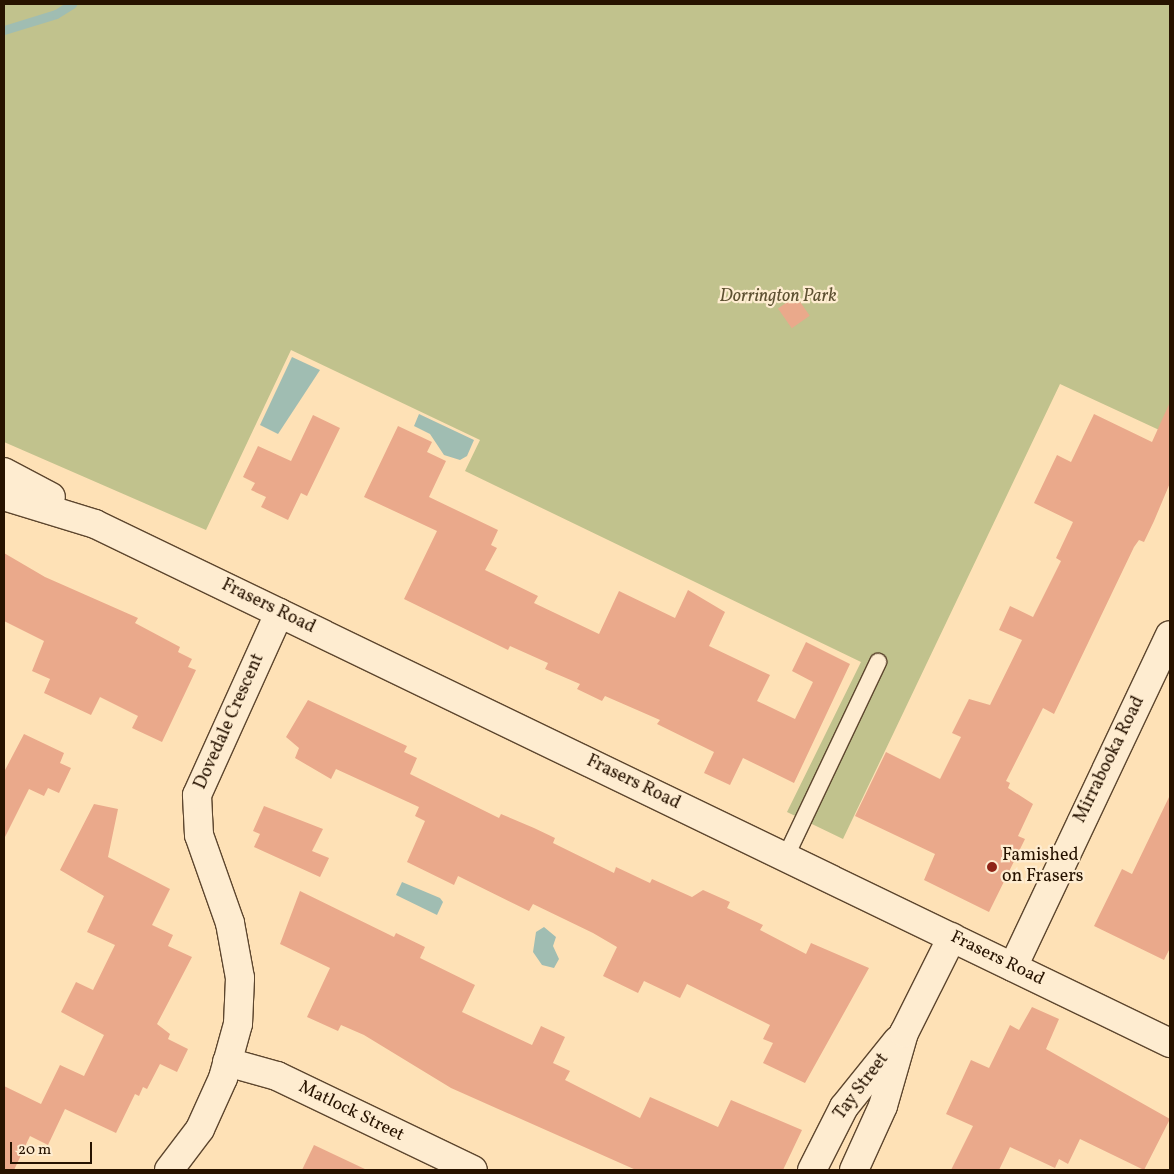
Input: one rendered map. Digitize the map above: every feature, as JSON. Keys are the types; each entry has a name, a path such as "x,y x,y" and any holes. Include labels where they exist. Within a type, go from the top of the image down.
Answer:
{"street":[{"name":"Frasers Road","path":"4,472 94,524 786,856 1170,1043"},
{"name":"Frasers Road","path":"12,499 94,524"},
{"name":"Dovedale Crescent","path":"169,1170 200,1129 227,1062 238,1024 240,978 230,924 198,835 197,795 279,613"},
{"name":"Mirrabooka Road","path":"1013,967 1170,635"},
{"name":"Tay Street","path":"854,1170 883,1106 904,1033 952,937"},
{"name":"Tay Street","path":"812,1170 844,1107 904,1033"},
{"name":"Matlock Street","path":"227,1062 277,1076 473,1170"}],"lane":[{"path":"786,856 878,662"}],"green space":[{"name":"Dorrington Park","path":"4,4 1170,4 1170,435 1060,384 843,839 787,812 861,662 465,471 480,440 291,350 206,530 4,442"}],"shaded area":[{"path":"292,357 320,370 278,434 260,425"},
{"path":"419,414 474,440 467,456 460,460 444,455 430,434 414,426"},
{"path":"402,882 440,898 443,902 437,915 396,895"},
{"path":"544,927 556,937 553,946 559,959 554,968 542,965 533,952 536,932"}],"building":[{"path":"796,296 810,316 792,328 778,309"},
{"path":"1170,402 1170,483 1154,521 1144,542 1139,540 1134,547 1054,714 1043,708 1006,781 1010,783 1008,788 1033,804 1018,836 1025,839 989,912 924,880 935,854 855,816 886,752 940,779 961,737 952,733 969,699 990,705 1022,640 999,630 1010,606 1033,617 1061,561 1056,558 1073,522 1034,503 1057,455 1071,462 1094,414 1152,442"},
{"path":"313,415 340,428 307,496 301,493 288,520 261,507 266,497 251,490 255,483 243,477 258,446 291,461"},
{"path":"398,426 432,442 427,452 446,461 429,497 498,530 491,545 497,548 485,570 538,596 534,603 599,634 619,591 675,618 688,590 725,612 709,646 770,675 757,701 795,719 813,682 792,671 806,642 850,664 794,783 743,758 730,785 704,773 714,752 657,724 660,720 605,696 602,701 577,689 580,684 545,669 548,663 510,646 508,650 404,599 437,531 364,497"},
{"path":"4,553 45,577 138,618 135,623 180,647 178,652 192,659 188,667 196,670 162,742 132,728 138,716 100,697 91,715 44,693 50,679 32,671 44,641 4,621"},
{"path":"308,700 407,746 404,752 417,758 410,774 499,818 501,814 555,838 553,843 614,873 616,867 650,883 652,879 692,897 703,890 730,902 727,908 763,925 760,930 806,954 811,943 869,968 805,1083 763,1063 773,1043 763,1039 770,1025 687,984 680,998 644,981 638,993 603,976 617,947 593,933 533,904 529,911 458,876 454,885 407,862 425,821 415,816 419,807 336,769 331,779 295,758 299,748 286,737"},
{"path":"24,734 64,753 60,763 71,768 59,793 48,788 44,796 29,789 4,839 4,772"},
{"path":"1170,795 1170,948 1164,960 1094,926 1122,869 1132,874"},
{"path":"94,804 118,809 108,857 170,889 152,925 173,935 168,946 192,957 157,1024 170,1034 168,1039 188,1049 177,1072 160,1064 147,1089 143,1087 139,1096 135,1094 116,1133 65,1109 48,1145 30,1136 14,1170 4,1170 4,1086 41,1104 60,1065 84,1076 104,1035 61,1012 76,982 93,990 115,945 87,932 104,896 60,870"},
{"path":"264,806 323,829 312,851 329,858 320,877 254,847 260,834 253,831"},
{"path":"300,891 394,937 396,933 425,947 420,958 475,985 462,1012 532,1045 541,1026 565,1037 553,1063 570,1071 565,1080 640,1118 650,1097 718,1127 731,1100 802,1130 783,1170 636,1170 451,1088 364,1035 341,1025 338,1031 307,1017 330,968 280,944"},
{"path":"1032,1007 1059,1019 1046,1049 1170,1119 1144,1170 1080,1139 1068,1164 1059,1159 1055,1168 1010,1147 999,1170 951,1170 973,1126 946,1114 971,1060 989,1068 1010,1025 1019,1030"},
{"path":"314,1145 367,1170 302,1170"}],"waterway":[{"path":"4,30 56,14 72,4"}],"place":[{"name":"Famished on Frasers","path":"992,867"}]}
